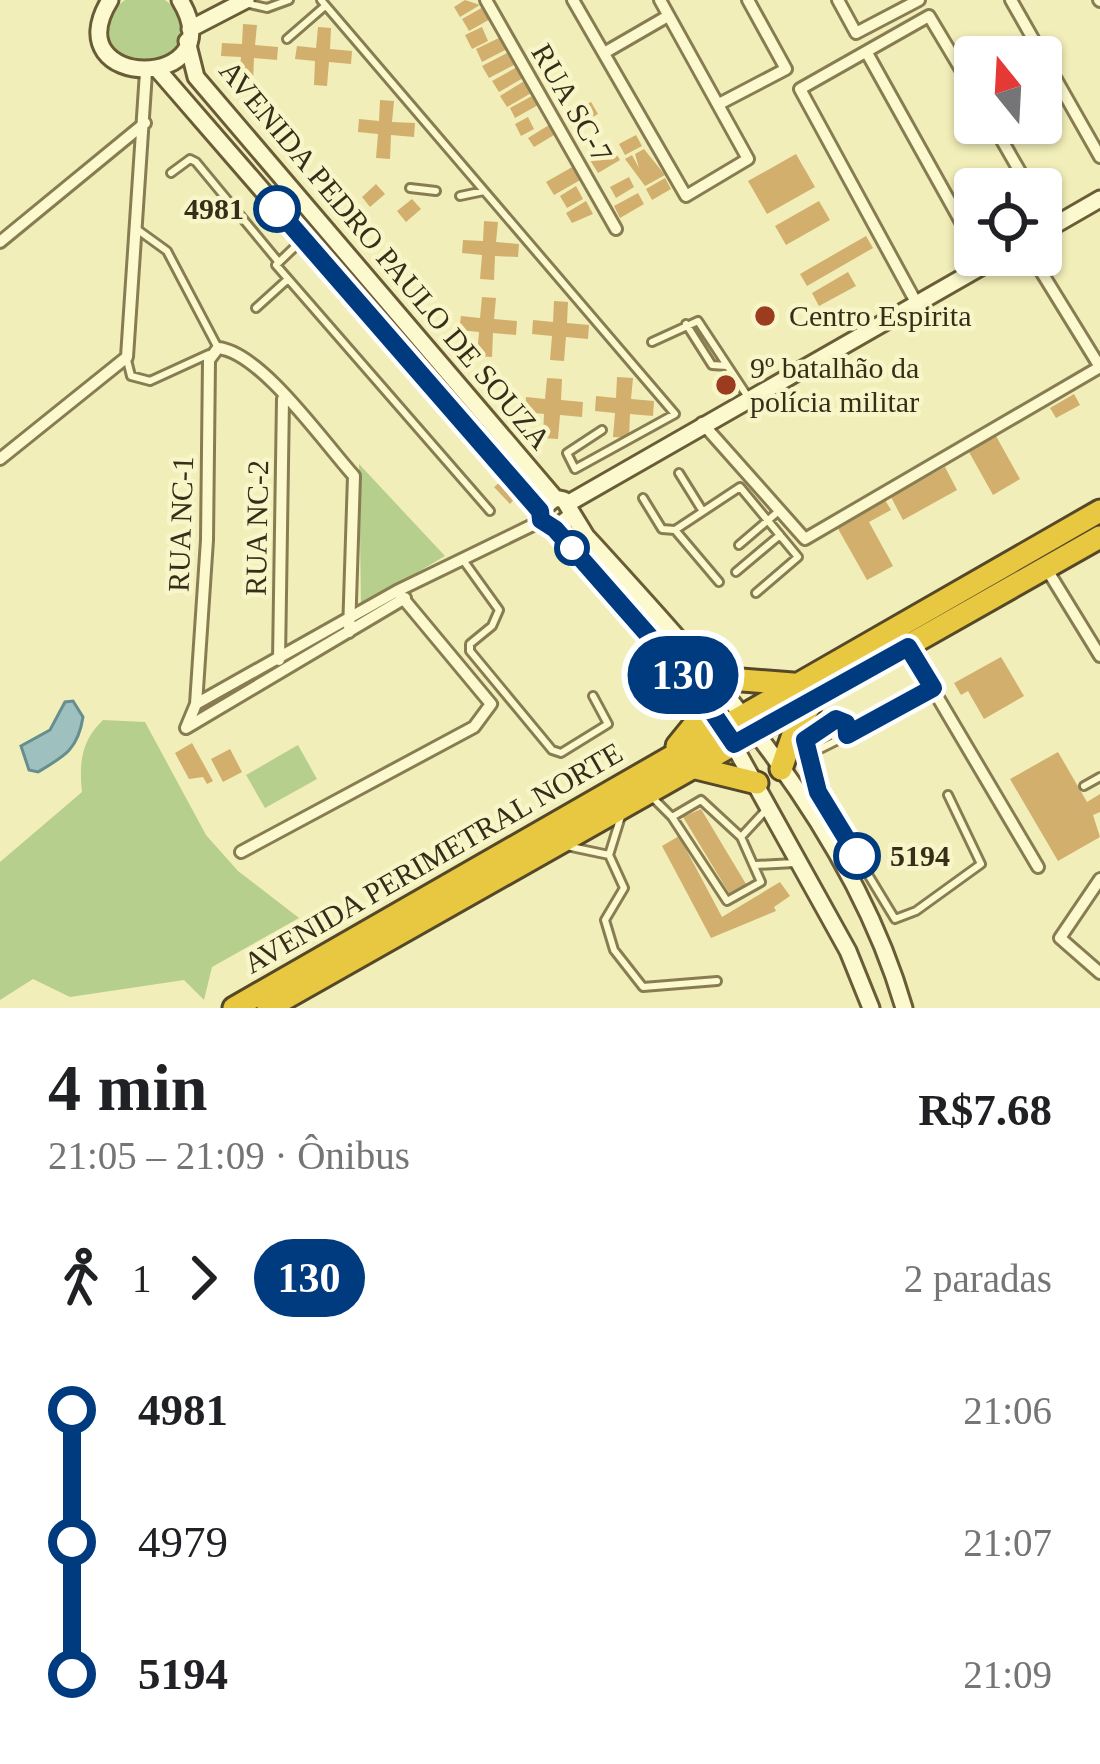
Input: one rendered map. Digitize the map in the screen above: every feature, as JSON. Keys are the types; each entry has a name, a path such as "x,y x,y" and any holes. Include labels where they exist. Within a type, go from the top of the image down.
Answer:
{"highway":[{"name":"AVENIDA PERIMETRAL NORTE","path":"234,1008 663,758 729,735 806,693 1100,511"},
{"name":"AVENIDA PERIMETRAL NORTE","path":"806,693 908,647 1100,537"},
{"path":"663,758 695,727 708,686 806,693 781,769"},
{"name":"AVENIDA PERIMETRAL NORTE","path":"268,1008 692,767 729,735"},
{"path":"692,767 757,783"}],"main road":[{"name":"AVENIDA PEDRO PAULO DE SOUZA","path":"184,0 196,77 564,506 708,686 729,735 848,951 871,1008"},
{"path":"152,71 176,59 189,35 244,1"},
{"name":"AVENIDA PEDRO PAULO DE SOUZA","path":"106,2 104,45 121,65 152,71 545,520 708,686 752,723 841,867 880,943 903,1005"},
{"path":"1062,221 1100,199"},
{"path":"545,520 695,427 917,304 958,276"},
{"path":"335,279 371,301 381,293"},
{"path":"381,332 385,317 412,332"},
{"path":"545,520 564,506"},
{"path":"800,862 821,859 841,867"},
{"path":"848,951 864,966 878,968 880,943"},
{"path":"871,1008 879,994 903,1005"}],"street":[{"name":"RUA SC-7","path":"486,0 616,229"},
{"path":"573,0 686,196 748,159 660,0"},
{"path":"748,0 917,304"},
{"path":"838,0 856,33 919,0"},
{"path":"1011,0 1100,158"},
{"path":"604,53 668,16"},
{"path":"800,89 928,16 954,59"},
{"path":"867,52 954,209"},
{"path":"719,104 786,69"},
{"path":"0,459 127,357 152,71"},
{"path":"0,242 145,123"},
{"path":"695,427 805,539 1100,367 1044,276"},
{"path":"215,351 236,352 354,476 350,632"},
{"name":"RUA NC-1","path":"196,704 215,351"},
{"name":"RUA NC-2","path":"279,659 283,397"},
{"path":"400,595 350,616 196,704 186,728 350,632 417,585 545,520"},
{"path":"1046,568 1100,656"},
{"path":"241,852 474,727 491,704 400,595"},
{"path":"908,647 1038,867"},
{"path":"1100,879 1060,938 1100,973"}],"lane":[{"path":"244,1 267,8 289,0"},
{"path":"287,39 325,2 674,414 695,427"},
{"path":"171,172 190,160 196,162 288,279 490,511"},
{"path":"410,188 436,191"},
{"path":"460,196 484,191"},
{"path":"127,357 131,376 150,381 215,351 167,251 135,228"},
{"path":"277,260 302,239"},
{"path":"256,308 288,279"},
{"path":"652,343 686,324 712,365 727,366 748,397"},
{"path":"602,430 567,453 575,469 674,414"},
{"path":"679,473 702,510"},
{"path":"643,497 662,529 675,530 740,487 798,557 756,593"},
{"path":"739,545 780,510"},
{"path":"675,530 718,582"},
{"path":"736,572 780,535"},
{"path":"463,560 500,610 492,626 470,644 470,651 553,750 560,753 608,724 593,697"},
{"path":"812,754 933,688"},
{"path":"843,737 842,720 806,738 818,792 895,919 903,919 980,864 948,795"},
{"path":"829,726 831,735 843,737"},
{"path":"1084,786 1100,776"},
{"path":"647,792 672,817 728,901 761,882 741,837 701,800 672,817"},
{"path":"625,804 609,855 624,888 605,920 614,950 643,987 717,981"},
{"path":"741,837 770,806"},
{"path":"555,844 609,855"},
{"path":"756,865 800,862"}],"green space":[{"path":"128,-1 162,-1 178,16 178,44 159,63 131,63 112,44 112,16"},
{"path":"359,464 445,556 361,606"},
{"path":"103,720 145,722 206,835 238,871 299,918 212,967 204,1000 184,980 70,997 33,979 0,1000 0,862 82,792 83,753"},
{"path":"298,745 317,779 265,808 246,775"}],"water":[{"path":"73,701 83,717 74,744 38,772 29,770 21,746 50,730 65,702"}],"building":[{"path":"465,0 480,5 460,17 454,7"},
{"path":"485,6 492,18 469,31 462,19"},
{"path":"243,24 257,25 255,45 278,47 277,60 254,58 253,82 239,82 241,57 221,56 222,43 242,44"},
{"path":"318,27 331,28 330,49 352,51 351,64 329,62 327,86 314,85 315,61 295,59 297,46 316,48"},
{"path":"482,27 488,41 472,49 465,35"},
{"path":"501,37 507,49 482,62 476,49"},
{"path":"507,53 514,65 489,78 482,66"},
{"path":"519,66 525,77 499,92 492,81"},
{"path":"526,80 533,92 507,107 500,96"},
{"path":"532,96 538,105 515,118 510,108"},
{"path":"380,100 394,101 392,122 415,123 414,137 391,135 390,159 376,158 378,134 358,132 359,119 379,121"},
{"path":"591,102 598,114 580,124 573,112"},
{"path":"528,117 534,129 521,136 515,124"},
{"path":"549,125 554,135 534,147 528,138"},
{"path":"636,135 642,146 625,155 619,144"},
{"path":"612,147 620,160 598,173 590,160"},
{"path":"644,149 665,175 645,186 625,159 632,155 639,168 635,154"},
{"path":"796,154 815,187 767,214 748,181"},
{"path":"574,166 582,179 554,195 546,182"},
{"path":"629,177 634,187 616,198 610,187"},
{"path":"665,178 671,189 652,200 646,189"},
{"path":"376,184 385,194 370,207 362,197"},
{"path":"576,186 583,199 567,208 560,196"},
{"path":"638,193 644,204 620,218 614,206"},
{"path":"412,199 421,209 406,222 397,211"},
{"path":"586,201 593,214 572,223 566,213"},
{"path":"819,201 830,220 786,245 775,226"},
{"path":"484,221 498,222 496,242 519,244 518,257 495,256 494,280 480,279 482,255 462,253 463,240 483,241"},
{"path":"866,236 873,248 807,286 800,274"},
{"path":"848,272 856,286 819,306 812,293"},
{"path":"482,297 496,298 494,319 517,321 516,335 493,333 492,357 477,356 479,332 459,330 461,316 480,318"},
{"path":"554,301 568,302 567,323 589,325 588,339 566,337 564,361 550,360 552,336 532,334 533,320 553,322"},
{"path":"617,377 633,378 631,399 654,401 653,416 630,414 629,438 613,437 615,413 595,411 596,396 616,398"},
{"path":"547,378 562,379 561,400 583,402 582,417 560,415 558,439 543,438 544,414 525,412 526,397 545,399"},
{"path":"1074,394 1080,405 1056,418 1050,408"},
{"path":"996,436 1020,479 993,495 969,452"},
{"path":"945,467 957,490 903,520 891,497"},
{"path":"503,480 518,495 510,504 494,487"},
{"path":"885,500 891,510 869,522 893,566 867,580 837,527"},
{"path":"1001,657 1024,696 984,719 968,691 961,695 954,683"},
{"path":"192,743 213,781 207,784 203,777 189,779 175,753"},
{"path":"230,749 242,772 223,782 211,759"},
{"path":"1058,752 1087,802 1100,794 1100,812 1093,815 1100,837 1058,861 1010,779"},
{"path":"701,809 746,884 729,893 683,817"},
{"path":"679,836 722,917 780,882 790,896 774,907 776,911 711,938 662,846"}],"bus line":[{"name":"130","path":"277,209 540,511 541,520 555,529 700,694 734,744 908,647 933,688 847,735 846,723 836,719 805,740 818,792 857,856"}],"place":[{"name":"4981","path":"277,209"},
{"name":"Centro Espirita","path":"765,316"},
{"name":"9º batalhão da polícia militar","path":"726,385"},
{"name":"5194","path":"857,856"}]}
